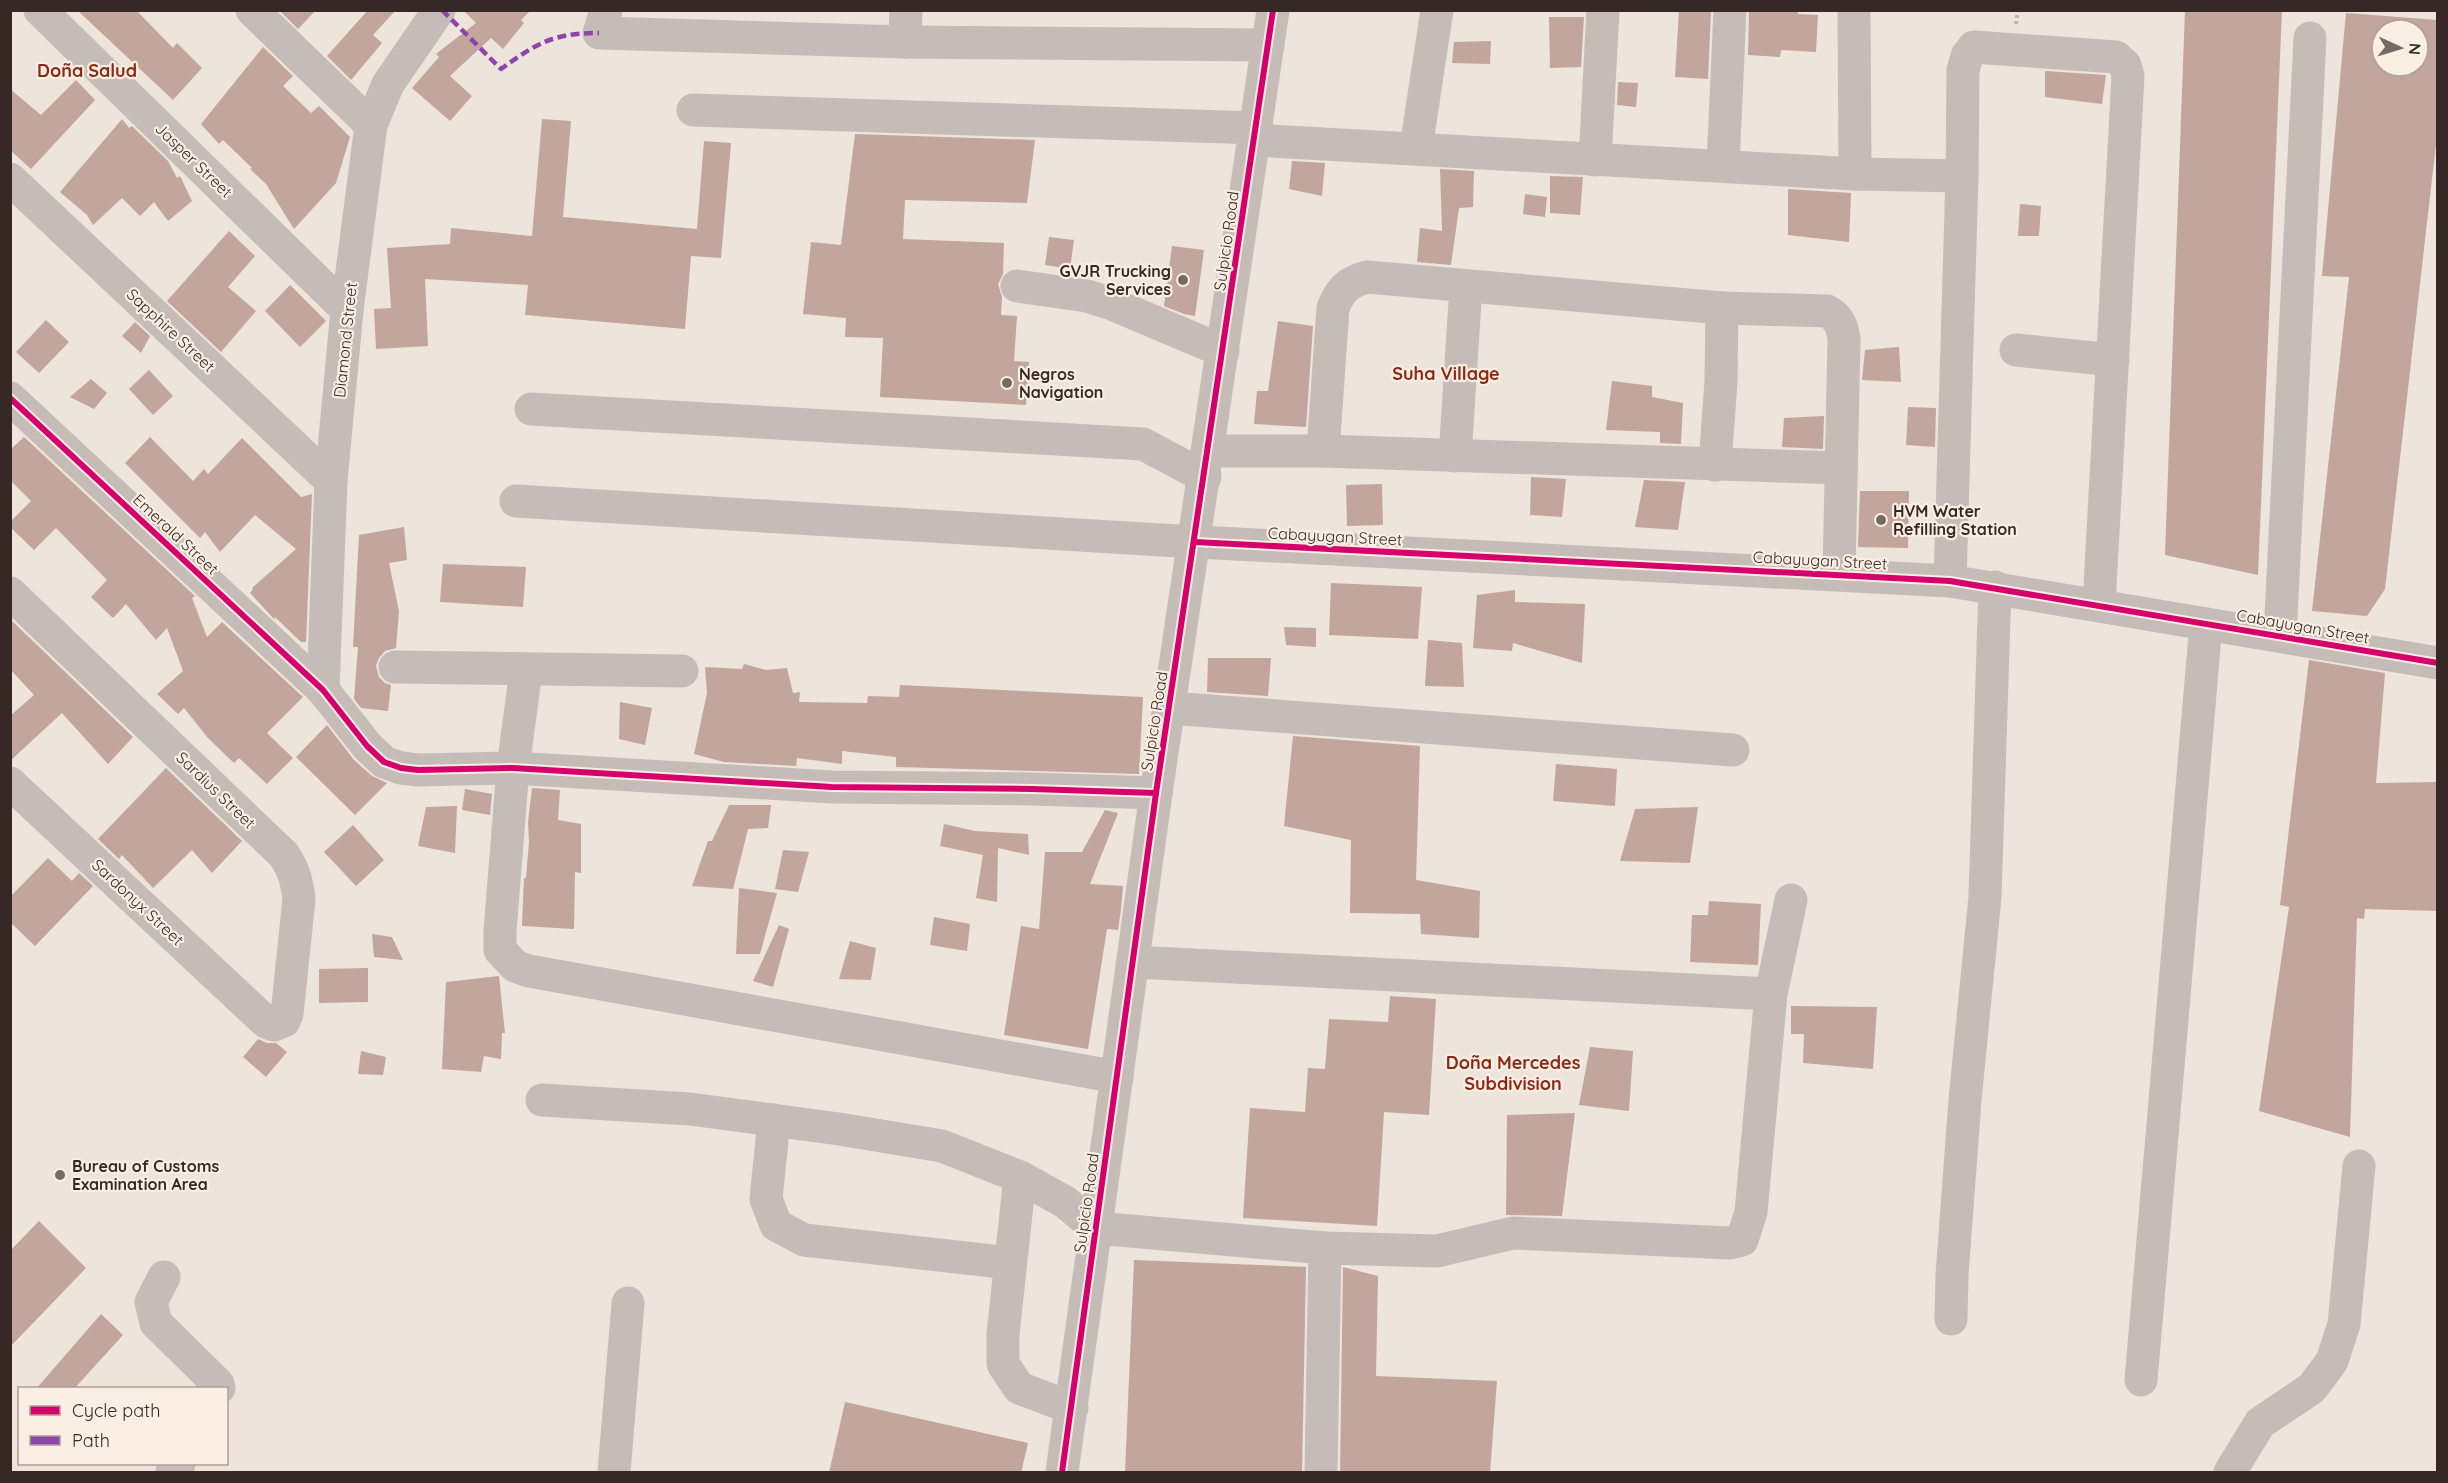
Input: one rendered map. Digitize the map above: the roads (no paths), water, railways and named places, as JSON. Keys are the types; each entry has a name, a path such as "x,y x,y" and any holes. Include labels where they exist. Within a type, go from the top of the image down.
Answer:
{"street":[{"name":"Jasper Street","path":"40,10 347,310"},
{"path":"252,10 371,125"},
{"name":"Diamond Street","path":"323,690 331,481 347,310 371,125 388,84 439,10"},
{"path":"606,10 599,33 735,23 906,26 1268,45"},
{"name":"Sulpicio Road","path":"1062,1473 1156,793 1207,464 1273,10"},
{"path":"1416,148 1437,10"},
{"path":"1595,160 1603,10"},
{"path":"1723,165 1730,10"},
{"path":"1854,10 1855,174"},
{"path":"2280,636 2310,38"},
{"path":"1950,581 1963,70 1967,56 1974,47 2116,57 2125,65 2128,76 2099,605"},
{"path":"693,110 1256,134 1595,160 1723,165 1855,174 1962,176"},
{"name":"Sapphire Street","path":"10,180 331,481"},
{"path":"1323,451 1334,308 1345,286 1354,280 1367,277 1722,308 1827,311 1837,316 1843,328 1844,339 1839,574"},
{"path":"1017,286 1088,296 1104,301 1223,351"},
{"path":"1455,456 1466,286"},
{"path":"1715,465 1721,381 1722,308"},
{"path":"2016,350 2113,360"},
{"name":"Emerald Street","path":"10,398 323,690 367,746 384,762 401,768 417,770 513,768 832,787 1156,793"},
{"path":"531,409 1143,444 1207,464 1323,451 1841,468"},
{"name":"Cabayugan Street","path":"516,501 1195,542 1950,581 2438,663"},
{"path":"1951,1319 1952,1275 1965,1100 1985,897 1995,587"},
{"name":"Sardius Street","path":"10,593 284,855 292,867 299,899 288,1014 279,1024 266,1022"},
{"path":"2141,1380 2206,624"},
{"path":"395,667 682,671"},
{"path":"526,670 513,768 500,950 515,966 529,971 678,999 1117,1077"},
{"path":"1169,708 1733,750"},
{"name":"Sardonyx Street","path":"10,783 266,1022"},
{"path":"542,1100 690,1109 942,1146 1020,1177 1065,1202 1096,1228 1325,1248 1437,1251 1513,1233 1730,1243 1742,1240 1751,1212 1772,994 1791,900"},
{"path":"1134,962 1772,994"},
{"path":"774,1120 766,1199 776,1225 804,1240 1010,1263"},
{"path":"2230,1473 2260,1423 2312,1388 2332,1360 2344,1324 2359,1166"},
{"path":"1020,1177 1003,1334 1003,1364 1019,1388 1072,1408"},
{"path":"1321,1473 1325,1248"},
{"path":"164,1277 151,1302 156,1323 219,1387"},
{"path":"615,1473 628,1303"}],"place":[{"name":"GVJR Trucking Services","path":"1183,280"},
{"name":"Negros Navigation","path":"1007,383"},
{"name":"HVM Water Refilling Station","path":"1881,520"},
{"name":"Bureau of Customs Examination Area","path":"60,1175"}],"district":[{"name":"Doña Salud","path":"87,70"},
{"name":"Suha Village","path":"1446,373"},
{"name":"Doña Mercedes Subdivision","path":"1513,1072"}]}
